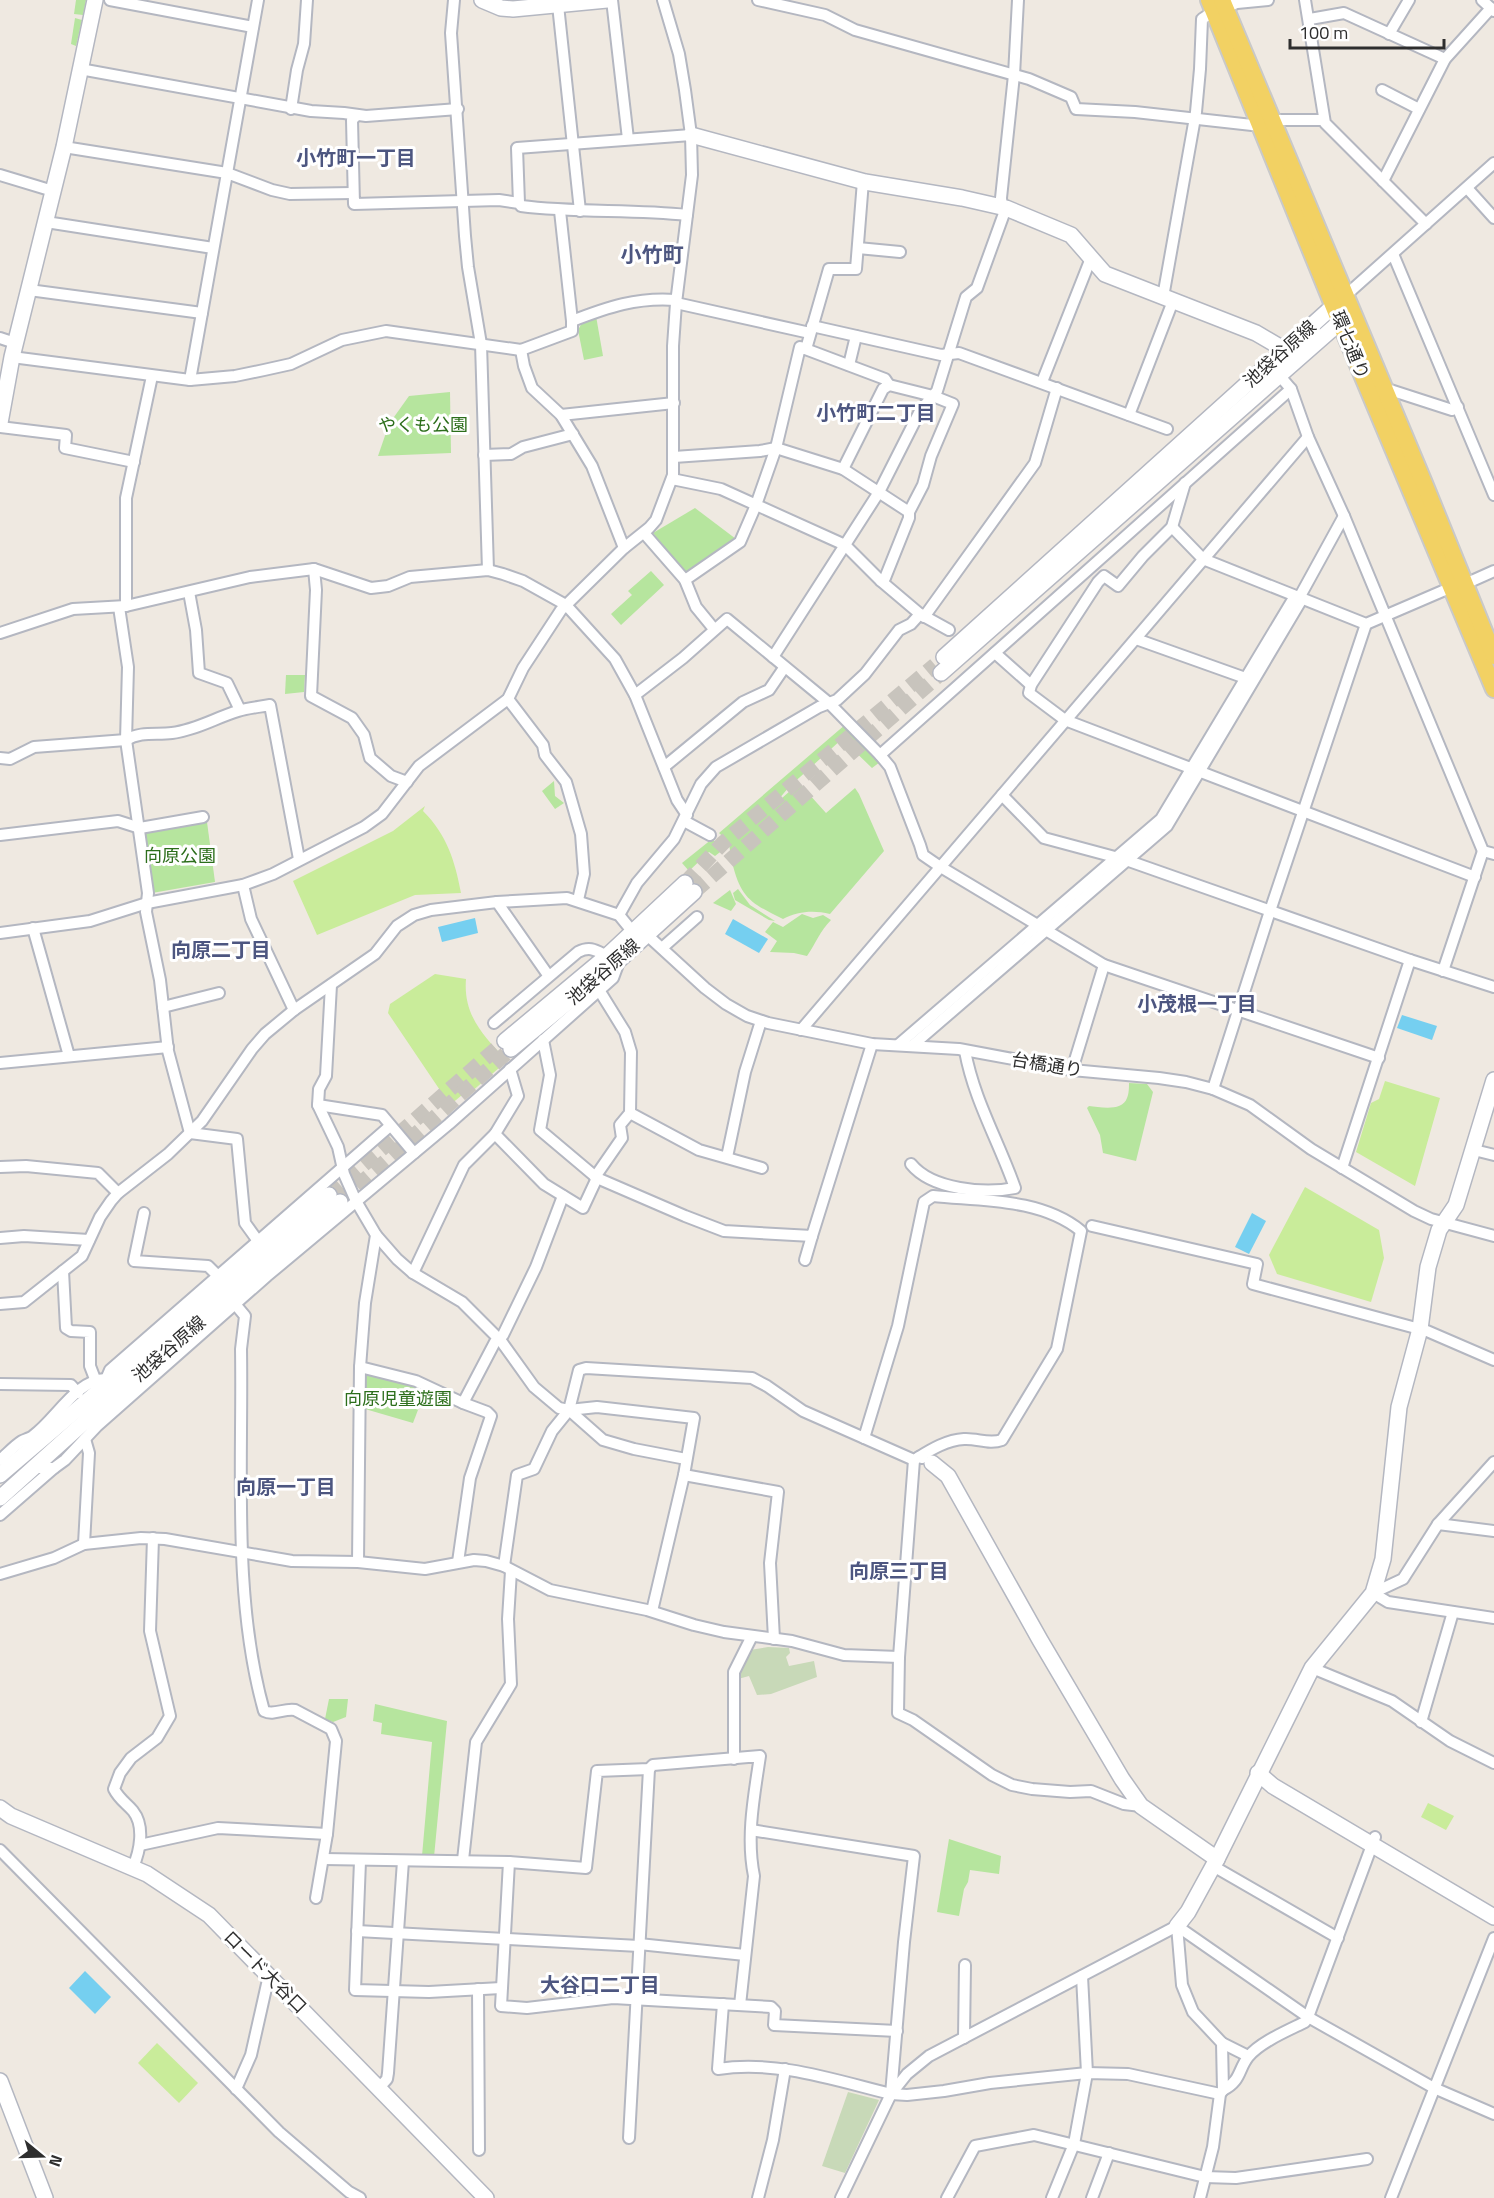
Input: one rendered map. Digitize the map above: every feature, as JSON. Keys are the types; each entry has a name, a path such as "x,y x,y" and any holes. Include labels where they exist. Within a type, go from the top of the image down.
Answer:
{"main road":[{"name":"環七通り","path":"1217,5 1267,123 1339,308 1458,585 1494,656"},
{"name":"環七通り","path":"1339,308 1384,388 1458,585 1494,689"}],"street":[{"path":"95,0 64,147 2,400 0,425 66,435 65,448 134,462"},
{"path":"110,0 253,27"},
{"path":"190,380 258,0"},
{"path":"291,109 304,44 308,0"},
{"path":"454,0 451,33 468,267 481,344 488,570"},
{"path":"482,0 501,8 513,9 607,0"},
{"path":"612,0 628,139"},
{"path":"0,933 90,921 147,903 243,885 273,874 364,827 382,814 419,766 508,699 523,669 566,604 656,520 672,479 674,457 673,346 676,301 692,175 691,135 679,54 663,0"},
{"path":"758,0 825,15 855,30 1014,75 1071,97 1076,108 1143,113 1194,120 1267,123 1324,120"},
{"path":"773,657 879,492 920,411 937,391 966,297 977,288 1004,207 1001,198 1014,75 1018,0"},
{"path":"1129,415 1168,299 1194,120 1200,69 1202,19 1217,5 1268,0"},
{"path":"1305,0 1310,19 1324,120 1426,224"},
{"path":"1389,34 1409,0"},
{"path":"563,3 580,211"},
{"path":"1383,181 1445,59 1489,6"},
{"path":"1310,19 1344,13 1445,59"},
{"path":"80,69 291,109 366,116 458,109"},
{"path":"1382,90 1419,109"},
{"path":"357,115 352,120 354,204 499,200 519,203 521,206 560,211 660,212 687,215"},
{"path":"519,203 517,148 691,135 863,182 1004,207 1071,235 1105,274 1256,333 1290,353 1307,350"},
{"path":"64,147 227,173 272,190 290,194 353,193"},
{"path":"1339,308 1426,224 1494,163"},
{"path":"0,175 53,191"},
{"path":"806,349 829,268 856,269 863,182"},
{"path":"1467,188 1494,218"},
{"path":"0,338 14,350 152,376 190,380 235,376 291,364 342,340 386,331 521,350 572,331 560,211"},
{"path":"46,222 213,248"},
{"path":"858,248 900,252"},
{"path":"1394,254 1494,495"},
{"path":"1042,382 1091,258"},
{"path":"29,290 202,313"},
{"path":"572,321 617,304 653,298 676,301 941,355 959,353 1167,429"},
{"name":"池袋谷原線","path":"1339,308 1307,350 938,669 1040,569 1285,350 1339,308"},
{"path":"849,365 856,336"},
{"path":"685,580 740,542 776,448 801,347 885,379 889,385 933,396 953,404 931,456 923,485 909,512 909,518 885,578 881,581"},
{"path":"521,350 532,388 561,416 592,466 624,548"},
{"path":"1279,375 1291,389 1308,437 1489,853 1475,877 1443,971"},
{"path":"152,376 126,498 123,607 128,667 126,740 148,893 146,912 168,1047 190,1133"},
{"path":"843,469 883,389 889,385"},
{"path":"0,1304 24,1302 82,1256 105,1209 118,1192 168,1154 190,1133 211,1109 265,1034 294,1010 375,954 397,926 414,915 431,910 497,902 567,898 619,915 637,883 674,838 686,818 700,784 716,767 837,700 865,674 899,630 922,616 1035,463 1057,388"},
{"path":"1384,388 1452,410 1458,407"},
{"path":"880,755 1291,389"},
{"path":"561,416 674,403"},
{"path":"484,454 511,454 523,447 573,434"},
{"path":"801,1030 1308,437"},
{"path":"674,457 776,448 843,469 909,512"},
{"path":"672,479 715,487 845,545 881,581 922,616 949,630"},
{"path":"1185,483 1172,527 1143,556 1118,586 1104,576 1098,582 1031,685 1029,693 1065,720 1475,877"},
{"path":"898,1045 1041,928 1121,859 1161,819 1196,771 1299,598 1344,516"},
{"path":"1172,527 1203,559 1366,624 1494,571"},
{"path":"644,533 685,580 696,607 714,629"},
{"path":"314,569 316,590 311,696 352,718 364,735 370,758 391,776 407,782"},
{"path":"0,633 73,609 123,607 250,577 314,569 371,588 388,586 410,577 488,570 523,581 566,604 615,659 635,695 686,818 710,835"},
{"path":"189,592 196,630 199,673 227,684 240,710"},
{"path":"635,695 728,619 828,704 890,767 921,845 922,855 1104,965 1379,1058"},
{"path":"1213,1089 1237,1010 1366,624"},
{"path":"1136,639 1250,680"},
{"path":"995,653 1031,685"},
{"path":"664,767 743,702 769,690 784,668"},
{"path":"508,699 543,745 545,755 566,782 581,834 585,874 578,900"},
{"path":"0,758 10,759 34,747 126,740 152,733 168,734 187,731 240,710 270,705 299,859"},
{"path":"1002,795 1044,838 1121,859 1494,987"},
{"path":"0,835 118,821 140,828 203,817"},
{"path":"243,885 251,919 294,1010"},
{"name":"池袋谷原線","path":"508,1045 613,957 689,888"},
{"path":"497,902 548,975"},
{"name":"台橋通り","path":"619,915 639,933 662,948 726,1004 747,1016 801,1030 872,1044 959,1049 1072,1070 1159,1078 1213,1089 1251,1105 1311,1149 1414,1211 1443,1223 1494,1236"},
{"path":"662,948 697,917"},
{"path":"33,928 69,1056"},
{"path":"913,1045 1041,928"},
{"path":"0,1515 65,1460 85,1438 235,1304 414,1153 613,978 613,957 593,948 586,948 578,952 548,975 494,1023"},
{"path":"1342,1168 1410,960"},
{"path":"1072,1070 1104,965"},
{"path":"331,985 326,1076 319,1089 318,1105 338,1147 356,1201 376,1235 413,1273 462,1302 499,1339 534,1387 559,1408 569,1410 597,1407 694,1418 684,1474 652,1611"},
{"path":"495,1134 544,1184 583,1208 596,1178 622,1138 620,1125 630,1113 631,1052 625,1032 599,990"},
{"path":"163,1007 219,993"},
{"path":"727,1157 745,1072 761,1021"},
{"path":"543,1040 550,1075 540,1130 596,1178 644,1200 724,1231 812,1236"},
{"path":"805,1260 872,1044"},
{"path":"0,1063 168,1047"},
{"path":"912,1164 920,1174 958,1187 983,1191 1015,1188 978,1101 965,1051"},
{"path":"413,1273 464,1165 495,1134 518,1096 510,1069"},
{"path":"1374,1593 1383,1559 1399,1407 1420,1329 1428,1267 1439,1230 1456,1204 1494,1080"},
{"path":"318,1105 382,1114 414,1153"},
{"path":"630,1113 699,1150 762,1168"},
{"path":"0,1460 20,1442 33,1436 50,1421 55,1412 78,1393 101,1382 110,1370 390,1126"},
{"path":"190,1133 237,1139 245,1223 258,1241"},
{"path":"1474,1150 1494,1155"},
{"path":"0,1167 26,1166 98,1173 118,1192"},
{"path":"463,1403 495,1342 503,1335 536,1267 563,1196"},
{"path":"864,1438 891,1354 924,1202 927,1198 933,1196 1035,1207 1074,1225 1081,1231 1057,1349 1002,1440 995,1442 963,1439 937,1446 922,1460 899,1658 898,1713 913,1720 992,1776 1012,1785 1070,1792 1091,1791 1124,1804 1142,1806"},
{"name":"池袋谷原線","path":"0,1475 101,1382 334,1199 0,1498"},
{"path":"144,1213 134,1261 208,1266 218,1276"},
{"path":"1092,1226 1257,1264 1253,1284 1420,1329 1494,1360"},
{"path":"358,1562 360,1367 365,1303 376,1235"},
{"path":"0,1238 24,1236 89,1240"},
{"path":"63,1271 66,1328 70,1331 90,1332 90,1366 101,1382"},
{"path":"235,1304 245,1316 241,1349 243,1551 254,1675 264,1711 270,1713 295,1710 332,1728 336,1741 324,1859 316,1898"},
{"path":"360,1367 416,1381 487,1412 491,1416 470,1478 458,1562"},
{"path":"463,1860 476,1742 511,1684 507,1569 516,1475 534,1469 552,1431 569,1410 579,1370 586,1368 752,1378 803,1411 922,1460 948,1476 1040,1640 1122,1779 1142,1806 1215,1863 1338,1938"},
{"path":"0,1384 71,1385 78,1393"},
{"path":"569,1410 603,1440 686,1459"},
{"path":"84,1544 89,1453 85,1438"},
{"path":"841,2198 891,2094 907,2074 929,2056 1177,1926 1188,1912 1215,1863 1312,1668 1374,1593 1403,1579 1438,1524 1494,1462"},
{"path":"34,1468 54,1468"},
{"path":"684,1474 778,1492 770,1563 774,1639"},
{"path":"1438,1524 1494,1532"},
{"path":"134,1867 140,1845 139,1827 134,1812 120,1799 114,1789 120,1773 132,1758 157,1738 170,1716 150,1631 153,1538"},
{"path":"0,1574 54,1558 84,1544 117,1539 153,1538 243,1551 292,1561 358,1562 425,1569 458,1562 486,1561 550,1590 652,1611 694,1625 792,1641 844,1655 899,1658"},
{"path":"1374,1593 1388,1602 1494,1618"},
{"path":"1421,1722 1453,1612"},
{"path":"734,1759 734,1672 752,1636"},
{"path":"1312,1668 1392,1701 1450,1740 1494,1763"},
{"path":"324,1859 463,1860 586,1868 597,1771 649,1769 653,1765 760,1756 751,1830 750,1858 754,1876 740,2005"},
{"path":"629,2138 649,1769"},
{"path":"1258,1773 1270,1774 1494,1917"},
{"name":"ロード大谷口","path":"0,1808 11,1816 134,1867 209,1915 486,2198"},
{"path":"140,1845 218,1828 327,1834"},
{"path":"751,1830 914,1856 891,2094"},
{"path":"1373,1841 1494,1906"},
{"path":"723,2004 718,2068 740,2065 785,2068 891,2094 907,2095 990,2083 1087,2073 1128,2074 1221,2092 1236,2081 1248,2056 1305,2022 1373,1841"},
{"path":"0,1850 236,2089 307,2157 349,2192 360,2198"},
{"path":"360,1861 355,1990 395,1992 501,1988"},
{"path":"379,2088 387,2079 388,2073 403,1861"},
{"path":"509,1862 501,2006 527,2008 613,1998 740,2005 771,2007 775,2011 774,2025 897,2031"},
{"path":"1177,1926 1308,2017 1434,2088 1494,2114"},
{"path":"1177,1926 1182,1984 1193,2012 1222,2043 1248,2056"},
{"path":"357,1931 639,1945 745,1955"},
{"path":"1391,2198 1494,1938"},
{"path":"964,2037 965,1965"},
{"path":"236,2089 251,2055 269,1975"},
{"path":"1052,2198 1074,2144 1087,2073 1082,1976"},
{"path":"478,1989 479,2150"},
{"path":"1200,2198 1213,2147 1221,2092 1222,2043"},
{"path":"758,2198 772,2140 785,2068"},
{"path":"0,2081 45,2198"},
{"path":"947,2198 975,2146 1034,2135 1205,2177 1236,2178 1367,2159"},
{"path":"1092,2198 1109,2152"}],"green space":[{"path":"76,0 86,0 83,15 74,14"},
{"path":"75,18 82,20 76,46 71,44"},
{"path":"596,316 603,356 584,360 578,330 583,321"},
{"name":"やくも公園","path":"450,392 451,453 378,456 389,424 409,396"},
{"path":"695,508 736,539 686,574 653,533"},
{"path":"651,571 664,585 621,625 611,614 632,595 628,591"},
{"path":"286,675 305,675 304,692 285,694"},
{"path":"846,724 880,762 872,768 842,739 789,787 773,806 799,783 826,813 855,788 884,851 830,914 806,912 783,919 755,904 744,892 735,874 728,843 719,833"},
{"path":"554,781 555,796 564,803 555,809 542,791"},
{"path":"425,806 423,811 438,829 449,849 461,893 415,895 317,935 293,881 393,831"},
{"name":"向原公園","path":"207,822 215,882 152,893 145,830"},
{"path":"712,839 724,849 715,856 709,852 689,871 682,863"},
{"path":"738,889 750,905 775,921 769,920 735,900 733,893"},
{"path":"730,890 736,904 731,911 713,903"},
{"path":"802,914 813,918 823,915 831,920 807,956 770,952 777,941 765,932 773,922 783,927"},
{"path":"435,974 466,979 468,1004 472,1015 483,1034 507,1061 470,1093 468,1090 450,1105 388,1013 390,1004"},
{"path":"1385,1081 1440,1098 1415,1186 1356,1152 1371,1103 1379,1099"},
{"path":"1129,1083 1147,1084 1153,1092 1136,1161 1103,1153 1100,1135 1087,1108 1089,1106 1110,1108 1120,1105 1128,1096"},
{"path":"1305,1187 1379,1230 1384,1258 1371,1302 1277,1274 1269,1255"},
{"name":"向原児童遊園","path":"369,1373 426,1389 413,1423 365,1409 365,1376"},
{"path":"768,1647 789,1648 790,1653 786,1657 789,1666 814,1661 817,1677 771,1694 757,1695 749,1676 738,1679 739,1671 750,1650"},
{"path":"329,1699 348,1699 346,1717 333,1722 325,1719"},
{"path":"375,1704 447,1721 434,1857 422,1856 432,1742 381,1734 382,1723 373,1721"},
{"path":"1428,1803 1454,1816 1446,1830 1421,1817"},
{"path":"949,1839 1001,1856 999,1874 970,1870 959,1916 937,1912"},
{"path":"157,2043 198,2083 179,2103 138,2063"},
{"path":"848,2092 879,2100 845,2173 822,2166"}],"water":[{"path":"475,918 478,933 442,942 438,927"},
{"path":"733,919 768,939 759,953 725,934"},
{"path":"1402,1015 1437,1026 1432,1040 1397,1028"},
{"path":"1252,1213 1266,1221 1249,1254 1235,1247"},
{"path":"85,1971 111,1997 95,2014 69,1988"}],"tunnel":[{"path":"685,883 723,843 935,665"},
{"path":"694,892 939,675"},
{"path":"329,1195 505,1041"},
{"path":"340,1202 511,1049"}],"district":[{"name":"小竹町一丁目","path":"356,158"},
{"name":"小竹町","path":"652,255"},
{"name":"小竹町二丁目","path":"876,413"},
{"name":"向原二丁目","path":"221,950"},
{"name":"小茂根一丁目","path":"1197,1004"},
{"name":"向原一丁目","path":"286,1487"},
{"name":"向原三丁目","path":"899,1571"},
{"name":"大谷口二丁目","path":"600,1985"}]}
